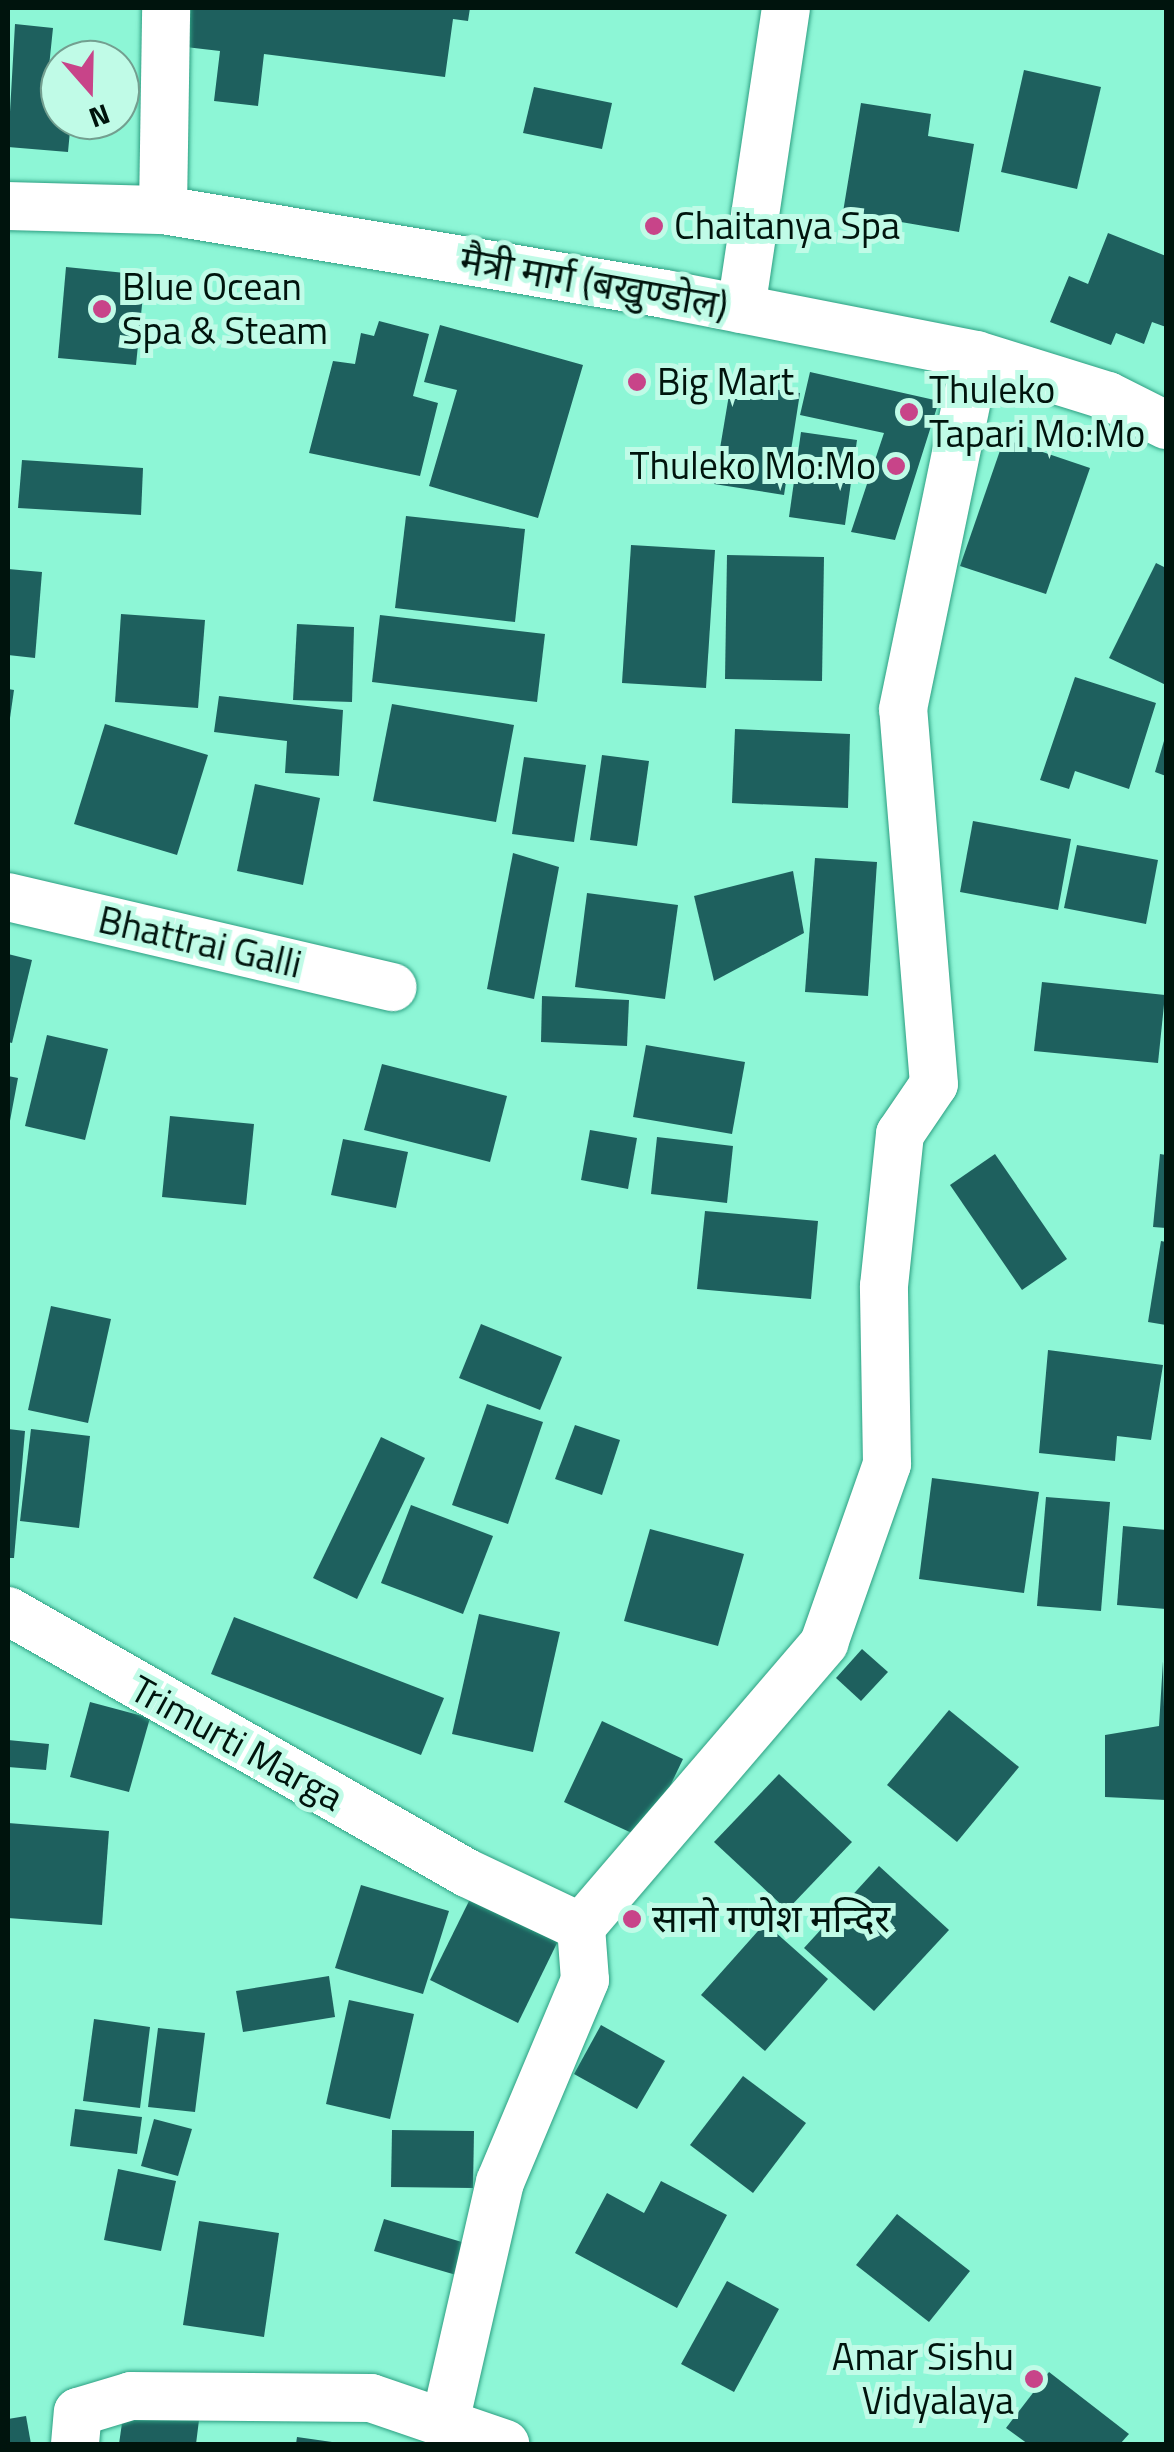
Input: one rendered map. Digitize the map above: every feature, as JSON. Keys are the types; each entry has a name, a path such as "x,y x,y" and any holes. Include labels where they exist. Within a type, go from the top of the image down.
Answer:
{"street":[{"path":"162,210 166,8"},
{"path":"741,309 786,8"},
{"name":"मैत्री मार्ग (बखुण्डोल)","path":"8,206 162,210 741,309 976,355 1108,396 1166,425"},
{"path":"446,2418 500,2182 585,1980 581,1926 824,1643 888,1464 884,1286 900,1134 934,1084 904,709 976,355"},
{"name":"Bhattrai Galli","path":"8,897 393,986"},
{"name":"Trimurti Marga","path":"8,1612 467,1873 581,1926"},
{"path":"75,2444 78,2412 131,2396 371,2398 446,2418 505,2444"}],"building":[{"path":"182,8 470,8 468,21 453,19 445,77 264,54 258,106 214,101 220,51 177,46"},
{"path":"15,24 53,28 52,40 40,40 40,140 69,140 68,152 8,147"},
{"path":"1024,70 1101,87 1077,189 1001,172"},
{"path":"534,87 612,103 602,149 523,133"},
{"path":"861,103 931,114 928,136 974,144 959,232 843,212"},
{"path":"1108,233 1166,256 1166,327 1152,322 1144,344 1116,333 1111,345 1050,322 1069,276 1088,284"},
{"path":"66,267 145,275 136,365 58,358"},
{"path":"379,321 429,334 413,396 438,403 420,476 309,453 333,361 355,364 361,333 374,336"},
{"path":"440,325 583,365 538,518 429,486 457,390 424,382"},
{"name":"Thuleko Mo:Mo","path":"810,372 939,401 895,540 851,532 884,433 800,415"},
{"path":"731,383 800,393 784,495 714,484"},
{"path":"801,432 857,440 845,525 789,517"},
{"path":"1004,439 1090,468 1046,594 960,566"},
{"path":"22,460 143,468 141,515 18,508"},
{"path":"406,516 525,529 515,622 395,608"},
{"path":"631,545 715,550 706,688 622,683"},
{"path":"727,555 824,557 822,681 725,679"},
{"path":"1156,563 1166,568 1166,685 1109,658"},
{"path":"8,569 42,572 35,658 8,655"},
{"path":"121,614 205,620 198,708 115,702"},
{"path":"380,615 545,634 537,702 372,682"},
{"path":"297,624 354,627 352,702 293,700"},
{"path":"1075,677 1156,703 1129,789 1075,771 1069,789 1040,780"},
{"path":"8,689 14,690 10,718 8,718"},
{"path":"219,696 343,710 339,776 285,773 287,741 214,732"},
{"path":"392,704 514,725 496,822 373,801"},
{"path":"105,724 208,755 177,855 74,824"},
{"path":"735,729 850,734 848,808 732,803"},
{"path":"1166,734 1166,776 1155,772"},
{"path":"602,755 649,761 637,846 590,840"},
{"path":"524,757 586,765 574,842 512,834"},
{"path":"255,784 320,798 303,885 237,871"},
{"path":"973,821 1071,839 1058,910 960,892"},
{"path":"1077,845 1158,860 1146,924 1064,908"},
{"path":"513,853 559,867 534,999 487,989"},
{"path":"815,858 877,862 868,996 805,992"},
{"path":"793,871 804,933 714,981 694,896"},
{"path":"587,893 678,905 665,999 575,987"},
{"path":"8,954 32,960 12,1043 8,1042"},
{"path":"1042,982 1165,995 1158,1063 1034,1051"},
{"path":"542,996 629,1000 627,1046 541,1042"},
{"path":"47,1035 108,1049 85,1140 25,1126"},
{"path":"646,1045 745,1062 732,1134 633,1117"},
{"path":"382,1064 507,1096 490,1162 364,1130"},
{"path":"8,1076 18,1078 9,1126 8,1126"},
{"path":"170,1116 254,1124 246,1205 162,1197"},
{"path":"590,1130 637,1138 628,1189 581,1180"},
{"path":"657,1137 733,1146 727,1203 651,1194"},
{"path":"343,1139 408,1152 396,1208 331,1195"},
{"path":"995,1154 1067,1259 1022,1290 950,1185"},
{"path":"1160,1154 1166,1155 1166,1228 1153,1227"},
{"path":"705,1211 818,1221 811,1299 697,1289"},
{"path":"1161,1241 1166,1242 1166,1325 1148,1322"},
{"path":"51,1306 111,1319 88,1423 28,1410"},
{"path":"481,1324 562,1357 540,1410 459,1378"},
{"path":"1048,1350 1163,1365 1151,1440 1117,1436 1115,1461 1039,1453"},
{"path":"487,1404 543,1422 508,1524 452,1505"},
{"path":"575,1425 620,1440 602,1495 555,1479"},
{"path":"8,1429 25,1431 14,1558 8,1558"},
{"path":"31,1429 90,1436 79,1528 20,1521"},
{"path":"381,1437 425,1458 357,1599 313,1578"},
{"path":"932,1478 1039,1492 1024,1593 919,1579"},
{"path":"1046,1497 1110,1502 1101,1611 1037,1606"},
{"path":"411,1505 493,1536 463,1614 381,1583"},
{"path":"1123,1526 1166,1530 1166,1609 1117,1605"},
{"path":"650,1529 744,1554 718,1646 624,1621"},
{"path":"479,1614 560,1632 533,1752 452,1734"},
{"path":"234,1617 444,1698 421,1755 211,1674"},
{"path":"862,1649 888,1672 861,1701 836,1678"},
{"path":"1163,1661 1166,1800 1105,1797 1105,1735 1159,1726"},
{"path":"90,1702 150,1718 129,1792 70,1777"},
{"path":"949,1710 1019,1767 957,1842 887,1785"},
{"path":"602,1721 683,1759 645,1839 564,1802"},
{"path":"8,1740 49,1744 46,1770 8,1767"},
{"path":"779,1774 852,1842 787,1910 714,1842"},
{"path":"8,1823 109,1831 102,1925 8,1918"},
{"path":"879,1866 949,1930 874,2011 804,1948"},
{"path":"361,1885 449,1911 423,1994 335,1968"},
{"path":"471,1897 559,1939 518,2023 430,1980"},
{"path":"765,1923 828,1979 765,2051 701,1995"},
{"path":"329,1976 335,2017 243,2032 236,1991"},
{"path":"349,2000 414,2014 390,2119 326,2104"},
{"path":"94,2019 150,2027 140,2108 83,2101"},
{"path":"601,2025 665,2061 637,2109 574,2074"},
{"path":"158,2028 205,2033 195,2112 148,2107"},
{"path":"743,2076 806,2123 753,2193 690,2145"},
{"path":"75,2109 142,2117 137,2154 70,2146"},
{"path":"154,2119 192,2129 178,2176 141,2166"},
{"path":"392,2130 474,2131 473,2188 391,2187"},
{"path":"118,2169 176,2181 161,2251 104,2240"},
{"path":"661,2181 727,2215 677,2308 575,2253 607,2193 644,2213"},
{"path":"897,2214 970,2271 929,2322 856,2265"},
{"path":"384,2219 472,2245 463,2277 374,2251"},
{"path":"199,2221 279,2233 264,2337 183,2325"},
{"path":"727,2281 779,2309 734,2392 681,2364"},
{"path":"1049,2372 1129,2434 1120,2444 1028,2444 1006,2428"},
{"path":"124,2409 199,2420 196,2444 119,2444"},
{"path":"26,2416 31,2444 8,2444 8,2419"},
{"path":"297,2437 332,2442 332,2444 296,2444"}],"place":[{"name":"Chaitanya Spa","path":"654,226"},
{"name":"Blue Ocean Spa & Steam","path":"102,309"},
{"name":"Big Mart","path":"637,382"},
{"name":"Thuleko Tapari Mo:Mo","path":"909,412"},
{"name":"Thuleko Mo:Mo","path":"896,466"},
{"name":"सानो गणेश मन्दिर","path":"632,1919"},
{"name":"Amar Sishu Vidyalaya","path":"1034,2379"}]}
